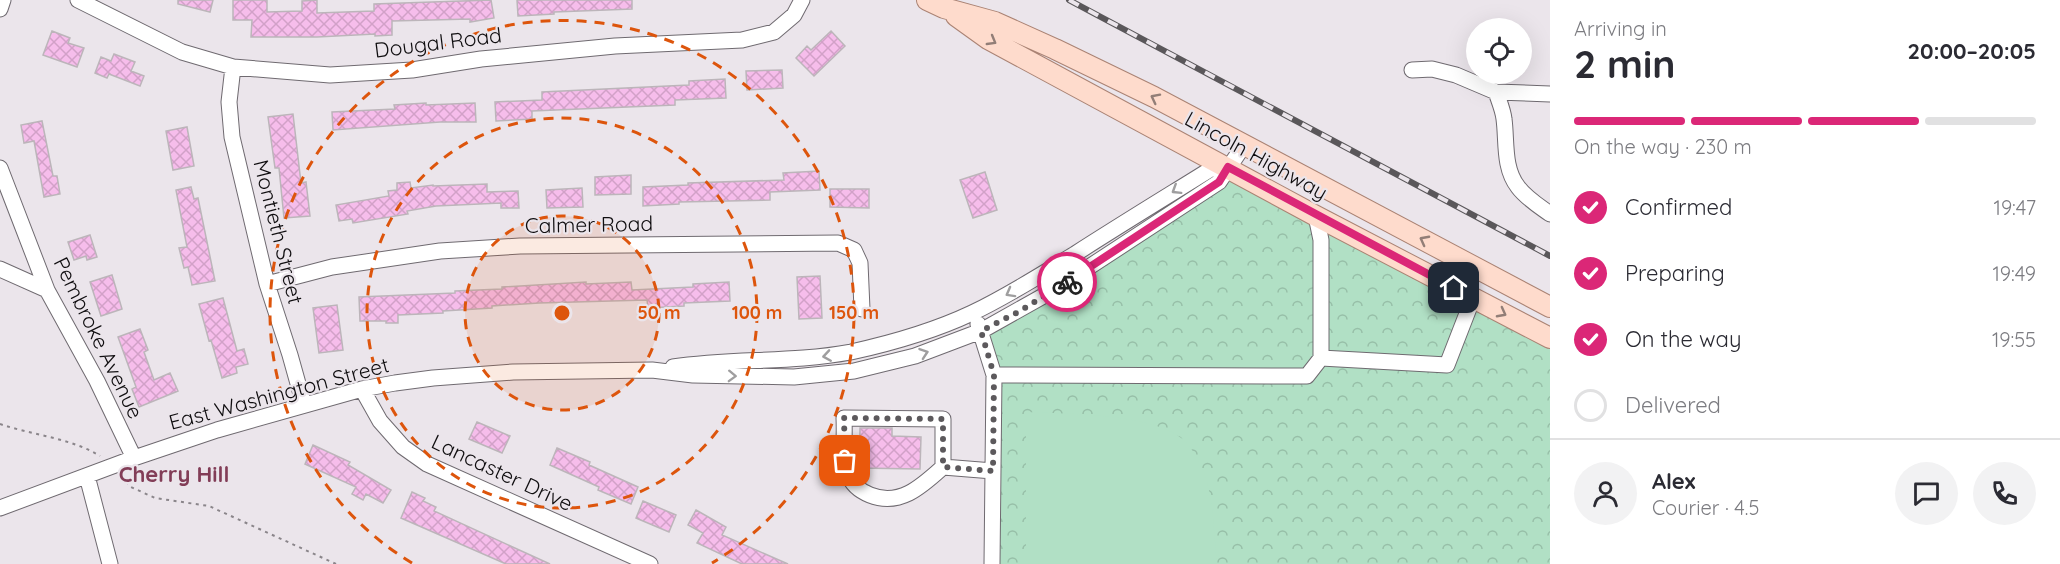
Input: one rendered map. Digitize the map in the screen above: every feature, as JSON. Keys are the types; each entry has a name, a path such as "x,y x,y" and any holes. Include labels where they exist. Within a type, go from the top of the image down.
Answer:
{"main road":[{"name":"Lincoln Highway","path":"936,4 995,22 1154,97 1550,307"},
{"name":"Lincoln Highway","path":"936,4 988,39 1550,339"}],"street":[{"path":"0,9 3,0"},
{"name":"Dougal Road","path":"78,0 182,52 233,67 330,75 412,70 481,58 615,46 742,40 774,32 794,15 802,0"},
{"name":"Montieth Street","path":"233,67 229,102 232,137 267,284 304,405"},
{"path":"1412,70 1432,69 1456,75 1496,92 1550,94"},
{"path":"1496,92 1504,116 1508,164 1512,178 1526,195 1550,214"},
{"name":"East Washington Street","path":"652,370 693,375 825,375 885,365 946,345 981,331 1054,290 1219,182 1244,145"},
{"name":"East Washington Street","path":"0,508 217,430 362,389 395,382 471,374 652,370 693,364 794,360 851,351 913,335 974,312 1045,272 1211,169 1228,167"},
{"name":"Pembroke Avenue","path":"0,168 47,290 97,381 134,458"},
{"path":"994,375 1307,376 1321,358 1321,240 1316,216"},
{"name":"Calmer Road","path":"267,284 332,267 440,251 520,246 838,243 854,250 860,263 862,309"},
{"path":"0,269 47,290"},
{"path":"1321,358 1447,365 1473,298"},
{"path":"974,312 994,375 992,564"},
{"name":"Lancaster Drive","path":"362,389 380,422 403,447 427,464 650,564"},
{"path":"943,467 943,419 844,418 847,473 852,483 861,492 879,499 898,498 911,493 943,467 993,471"},
{"path":"87,476 110,564"}],"path":[{"path":"0,424 22,432 85,447 99,455"},
{"path":"122,477 131,487 155,498 209,506 336,564"}],"green space":[{"path":"1229,176 1550,344 1550,564 997,564 999,371 990,335"},
{"path":"1026,412 1134,420 1173,432 1186,442 1193,451 1207,482 1217,564 1026,564"}],"building":[{"path":"178,0 213,0 210,12 178,4"},
{"path":"233,0 267,0 267,12 302,11 302,1 317,0 317,13 374,11 374,4 491,0 494,18 470,22 470,19 392,21 392,35 251,37 252,20 233,20"},
{"path":"517,0 632,0 632,9 518,16"},
{"path":"52,31 70,38 68,43 84,48 77,67 43,55"},
{"path":"831,31 845,46 814,76 796,58 807,46 811,50"},
{"path":"114,54 135,62 131,71 144,76 140,86 109,74 107,78 95,73 101,57 111,61"},
{"path":"782,70 783,88 747,90 746,71"},
{"path":"725,79 726,98 675,100 675,105 532,111 532,119 496,121 495,102 542,100 542,92 689,85 689,81"},
{"path":"426,103 426,105 475,103 476,122 440,122 333,130 332,112 395,109 394,105"},
{"path":"293,114 301,183 306,182 310,216 284,218 279,168 275,168 268,117"},
{"path":"42,121 53,176 57,176 60,194 44,197 34,141 24,143 21,125"},
{"path":"187,127 194,166 173,170 166,131"},
{"path":"819,171 820,190 770,192 770,200 679,202 679,204 643,206 643,187 784,180 783,173"},
{"path":"985,172 997,210 973,218 960,180"},
{"path":"631,175 631,194 595,195 595,177"},
{"path":"410,182 411,188 433,185 487,184 487,192 518,191 519,208 501,208 501,203 436,206 407,211 408,214 353,223 352,219 339,221 336,205 389,196 388,191 397,190 397,183"},
{"path":"191,187 194,199 198,198 215,281 192,285 188,267 184,268 179,248 187,247 176,190"},
{"path":"582,188 583,207 547,208 546,190"},
{"path":"830,189 869,189 869,208 830,207"},
{"path":"90,235 97,257 87,260 86,256 74,260 68,242"},
{"path":"112,275 122,309 101,316 90,282"},
{"path":"820,276 822,318 799,319 797,277"},
{"path":"586,282 586,284 631,282 632,290 693,287 693,284 729,282 730,301 684,303 684,306 648,308 647,300 539,303 443,311 443,313 398,315 398,323 360,321 359,297 455,293 455,291 502,289 502,287"},
{"path":"223,298 237,351 244,349 248,364 236,367 237,373 222,378 199,304"},
{"path":"337,305 343,350 319,353 313,308"},
{"path":"140,329 148,350 144,352 154,380 170,373 178,391 139,407 132,389 136,387 118,337"},
{"path":"477,422 510,436 502,453 469,439"},
{"path":"860,428 892,428 892,436 921,437 920,469 859,468"},
{"path":"313,445 350,462 348,465 391,490 383,503 366,494 363,500 352,494 356,487 305,464"},
{"path":"557,448 638,487 631,504 550,465"},
{"path":"412,492 425,498 423,501 436,507 434,511 550,564 506,564 401,518"},
{"path":"643,501 676,515 669,532 636,518"},
{"path":"696,510 726,527 722,535 788,564 742,564 697,543 703,533 688,525"}],"railway":[{"path":"1069,0 1550,256"}],"way so far":[{"path":"845,461 844,418 943,419 943,467 993,471 994,375 981,331 1020,311 1067,282"}],"district":[{"name":"Cherry Hill","path":"174,474"}],"route":[{"path":"1067,282 1219,182 1228,167 1454,288"}]}
